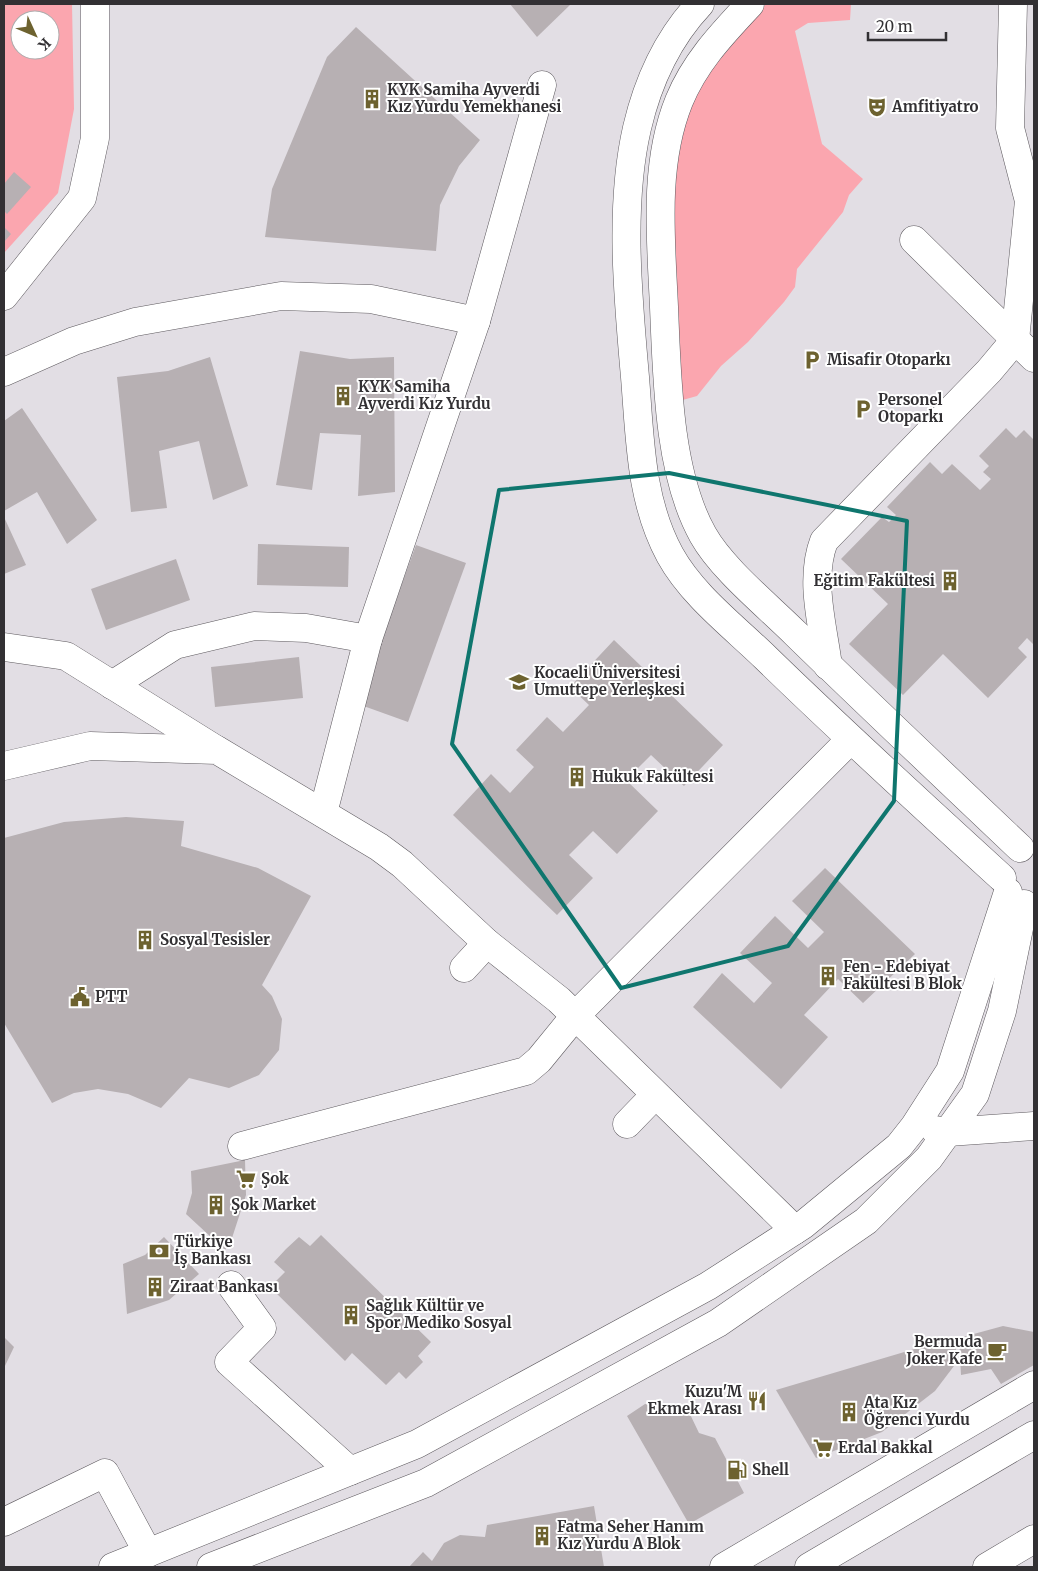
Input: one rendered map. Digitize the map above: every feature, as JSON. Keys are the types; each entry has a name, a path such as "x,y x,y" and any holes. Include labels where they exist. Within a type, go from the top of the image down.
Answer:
{"main road":[{"path":"4,296 82,198 95,138 96,4"},
{"path":"700,4 680,25 665,49 654,75 638,126 629,184 628,298 646,492 655,522 670,556 690,582 850,740 1023,898"},
{"path":"211,1567 426,1484 718,1323 866,1221 929,1158 975,1094 1002,1012 1023,898 1006,860 1027,847 828,666 720,557 703,536 680,474 674,438 666,341 660,232 662,177 670,132 678,103 692,74 704,55 750,4"},
{"path":"1013,4 1010,128 1029,200 1025,349"},
{"path":"323,813 368,639 476,321 542,85"},
{"path":"914,240 1025,349"},
{"path":"4,372 74,341 135,322 281,296 371,299 476,321"},
{"path":"828,666 817,577 819,554 824,541 989,370 1025,349"},
{"path":"112,685 175,645 254,626 306,628 368,639"},
{"path":"4,647 66,656 217,750 379,847 402,864 487,943 559,1000 795,1230"},
{"path":"242,1146 526,1071 540,1060 575,1016 850,740"},
{"path":"4,766 90,746 217,750"},
{"path":"113,1567 426,1440 708,1286 795,1230 899,1146 914,1127 950,1071 1023,898"},
{"path":"464,968 487,943"},
{"path":"628,1124 655,1095"},
{"path":"914,1127 948,1132 1034,1126"},
{"path":"231,1285 262,1328 229,1362 350,1471"},
{"path":"724,1567 1034,1385"},
{"path":"809,1567 1034,1435"},
{"path":"4,1522 105,1473 148,1553"},
{"path":"987,1567 1034,1539"}],"highlighted area":[{"path":"669,473 907,521 894,801 788,946 621,988 452,744 499,490"}],"shaded area":[{"path":"4,4 72,4 74,109 58,193 4,253"},
{"path":"766,4 851,4 850,20 808,23 795,31 822,144 863,179 849,195 843,212 797,269 795,287 784,302 748,342 721,366 697,396 679,401 668,242 680,132 685,116 711,70"}],"building":[{"path":"510,4 571,4 537,37"},
{"name":"KYK Samiha Ayverdi Kız Yurdu Yemekhanesi","path":"356,27 480,140 459,166 440,205 436,251 265,237 272,189 327,57"},
{"path":"14,172 31,187 7,214 4,211 4,184"},
{"path":"4,227 11,234 4,242"},
{"name":"KYK Samiha Ayverdi Kız Yurdu","path":"300,351 350,359 394,357 395,492 358,496 361,435 320,433 312,490 276,485"},
{"path":"210,357 248,486 213,500 199,441 159,451 167,508 131,512 117,377 168,371"},
{"path":"22,408 97,520 67,544 37,492 4,511 4,421"},
{"name":"Eğitim Fakültesi","path":"1006,428 1016,438 1024,430 1034,440 1034,645 1027,638 1018,648 1027,657 988,698 943,654 903,695 849,644 888,604 841,559 882,517 889,522 896,515 887,507 930,462 942,474 952,464 980,490 991,479 983,472 989,466 979,456"},
{"path":"4,517 26,565 4,574"},
{"path":"258,544 349,547 348,587 257,585"},
{"path":"416,545 466,563 408,722 358,704"},
{"path":"176,559 190,600 106,630 91,589"},
{"name":"Hukuk Fakültesi","path":"614,640 723,745 684,786 651,755 626,780 658,811 617,854 593,831 569,855 593,878 557,915 453,815 491,774 510,793 534,767 516,750 547,717 563,732 589,705 570,687"},
{"path":"299,657 303,698 215,707 211,667"},
{"name":"Sosyal Tesisler","path":"126,817 184,821 181,846 258,868 311,896 262,985 272,996 282,1019 279,1050 259,1075 229,1088 189,1078 161,1108 128,1094 98,1089 74,1093 52,1103 4,1023 4,838 64,822"},
{"name":"Fen - Edebiyat Fakültesi B Blok","path":"825,868 915,954 863,1003 838,979 804,1015 828,1037 781,1089 693,1007 722,973 754,1003 772,983 740,953 775,916 808,948 824,932 792,901"},
{"name":"Şok Market","path":"245,1160 246,1195 232,1238 225,1250 186,1214 192,1193 191,1171"},
{"name":"Sağlık Kültür ve Spor Mediko Sosyal","path":"321,1235 431,1342 418,1356 423,1362 406,1379 399,1372 386,1385 352,1353 345,1361 270,1287 285,1272 274,1262 286,1249 299,1237 310,1246"},
{"name":"Ziraat Bankası","path":"164,1237 199,1274 169,1300 127,1314 123,1264 145,1255"},
{"name":"Bermuda Joker Kafe","path":"1003,1326 1034,1332 1034,1365 1001,1384 991,1369 961,1375 959,1338"},
{"path":"4,1337 14,1347 4,1368"},
{"name":"Ata Kız Öğrenci Yurdu","path":"955,1337 957,1362 935,1391 882,1432 816,1458 776,1390"},
{"path":"645,1404 687,1408 699,1433 715,1438 744,1493 689,1524 627,1416"},
{"name":"Fatma Seher Hanım Kız Yurdu A Blok","path":"594,1506 604,1567 409,1567 423,1552 432,1561 444,1543 460,1535 485,1537 487,1525"}],"place":[{"name":"KYK Samiha Ayverdi Kız Yurdu Yemekhanesi","path":"372,99"},
{"name":"Amfitiyatro","path":"877,107"},
{"name":"Misafir Otoparkı","path":"812,360"},
{"name":"KYK Samiha Ayverdi Kız Yurdu","path":"343,396"},
{"name":"Personel Otoparkı","path":"863,409"},
{"name":"Eğitim Fakültesi","path":"950,581"},
{"name":"Kocaeli Üniversitesi Umuttepe Yerleşkesi","path":"519,682"},
{"name":"Hukuk Fakültesi","path":"577,777"},
{"name":"Sosyal Tesisler","path":"145,940"},
{"name":"Fen - Edebiyat Fakültesi B Blok","path":"828,976"},
{"name":"PTT","path":"80,997"},
{"name":"Şok","path":"246,1179"},
{"name":"Şok Market","path":"216,1205"},
{"name":"Türkiye İş Bankası","path":"159,1251"},
{"name":"Ziraat Bankası","path":"155,1287"},
{"name":"Sağlık Kültür ve Spor Mediko Sosyal","path":"351,1315"},
{"name":"Bermuda Joker Kafe","path":"997,1351"},
{"name":"Kuzu'M Ekmek Arası","path":"757,1401"},
{"name":"Ata Kız Öğrenci Yurdu","path":"849,1412"},
{"name":"Erdal Bakkal","path":"823,1448"},
{"name":"Shell","path":"737,1470"},
{"name":"Fatma Seher Hanım Kız Yurdu A Blok","path":"542,1536"}]}
